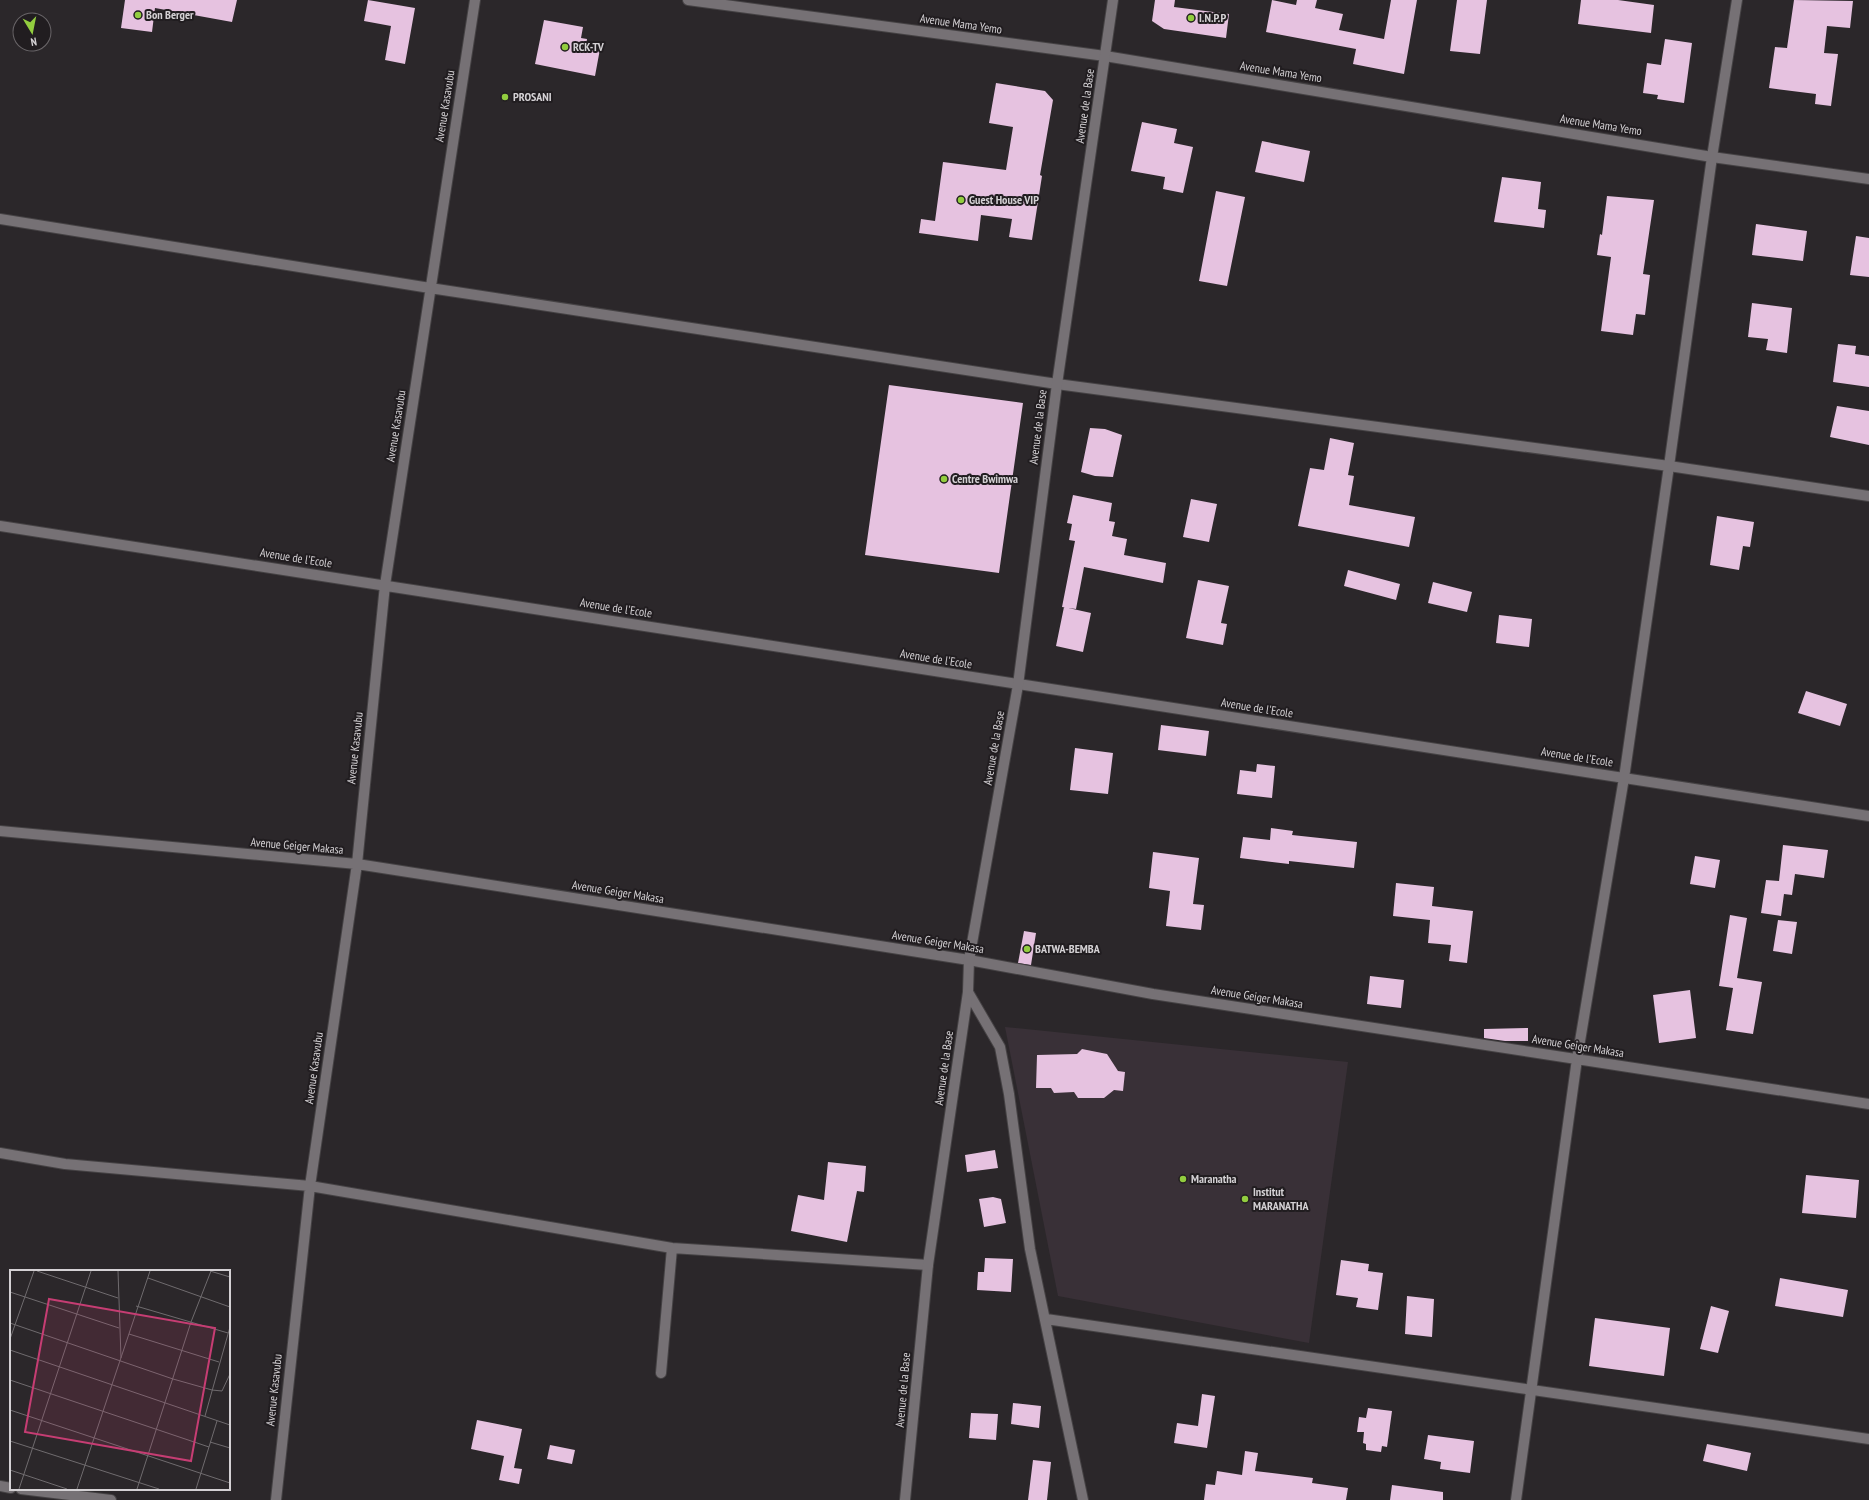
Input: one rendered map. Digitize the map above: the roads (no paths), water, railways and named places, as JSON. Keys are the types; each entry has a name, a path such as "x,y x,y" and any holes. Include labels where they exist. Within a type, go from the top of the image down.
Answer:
{"street":[{"name":"Avenue Kasavubu","path":"276,1500 310,1186 357,864 385,585 474,0"},
{"name":"Avenue Mama Yemo","path":"688,0 1105,56 1712,157 1869,179"},
{"name":"Avenue de la Base","path":"906,1500 928,1265 968,992 969,960 1018,685 1057,384 1113,0"},
{"path":"1516,1500 1578,1059 1624,778 1712,157 1737,0"},
{"path":"0,219 430,288 1057,384 1669,466 1869,496"},
{"name":"Avenue de l'Ecole","path":"0,526 1869,816"},
{"name":"Avenue Geiger Makasa","path":"0,831 357,864 969,960 1153,994 1869,1104"},
{"path":"968,992 1000,1047 1009,1094 1030,1249 1083,1500"},
{"path":"0,1153 65,1164 310,1186 672,1248 928,1265"},
{"path":"662,1373 672,1248"},
{"path":"1046,1320 1869,1439"},
{"path":"0,1486 10,1488"},
{"path":"29,1490 111,1500"}],"place":[{"name":"Bon Berger","path":"138,15"},
{"name":"I.N.P.P","path":"1191,18"},
{"name":"RCK-TV","path":"565,47"},
{"name":"PROSANI","path":"505,97"},
{"name":"Guest House VIP","path":"961,200"},
{"name":"Centre Bwimwa","path":"944,479"},
{"name":"BATWA-BEMBA","path":"1027,949"},
{"name":"Maranatha","path":"1183,1179"},
{"name":"Institut MARANATHA","path":"1245,1199"}]}
